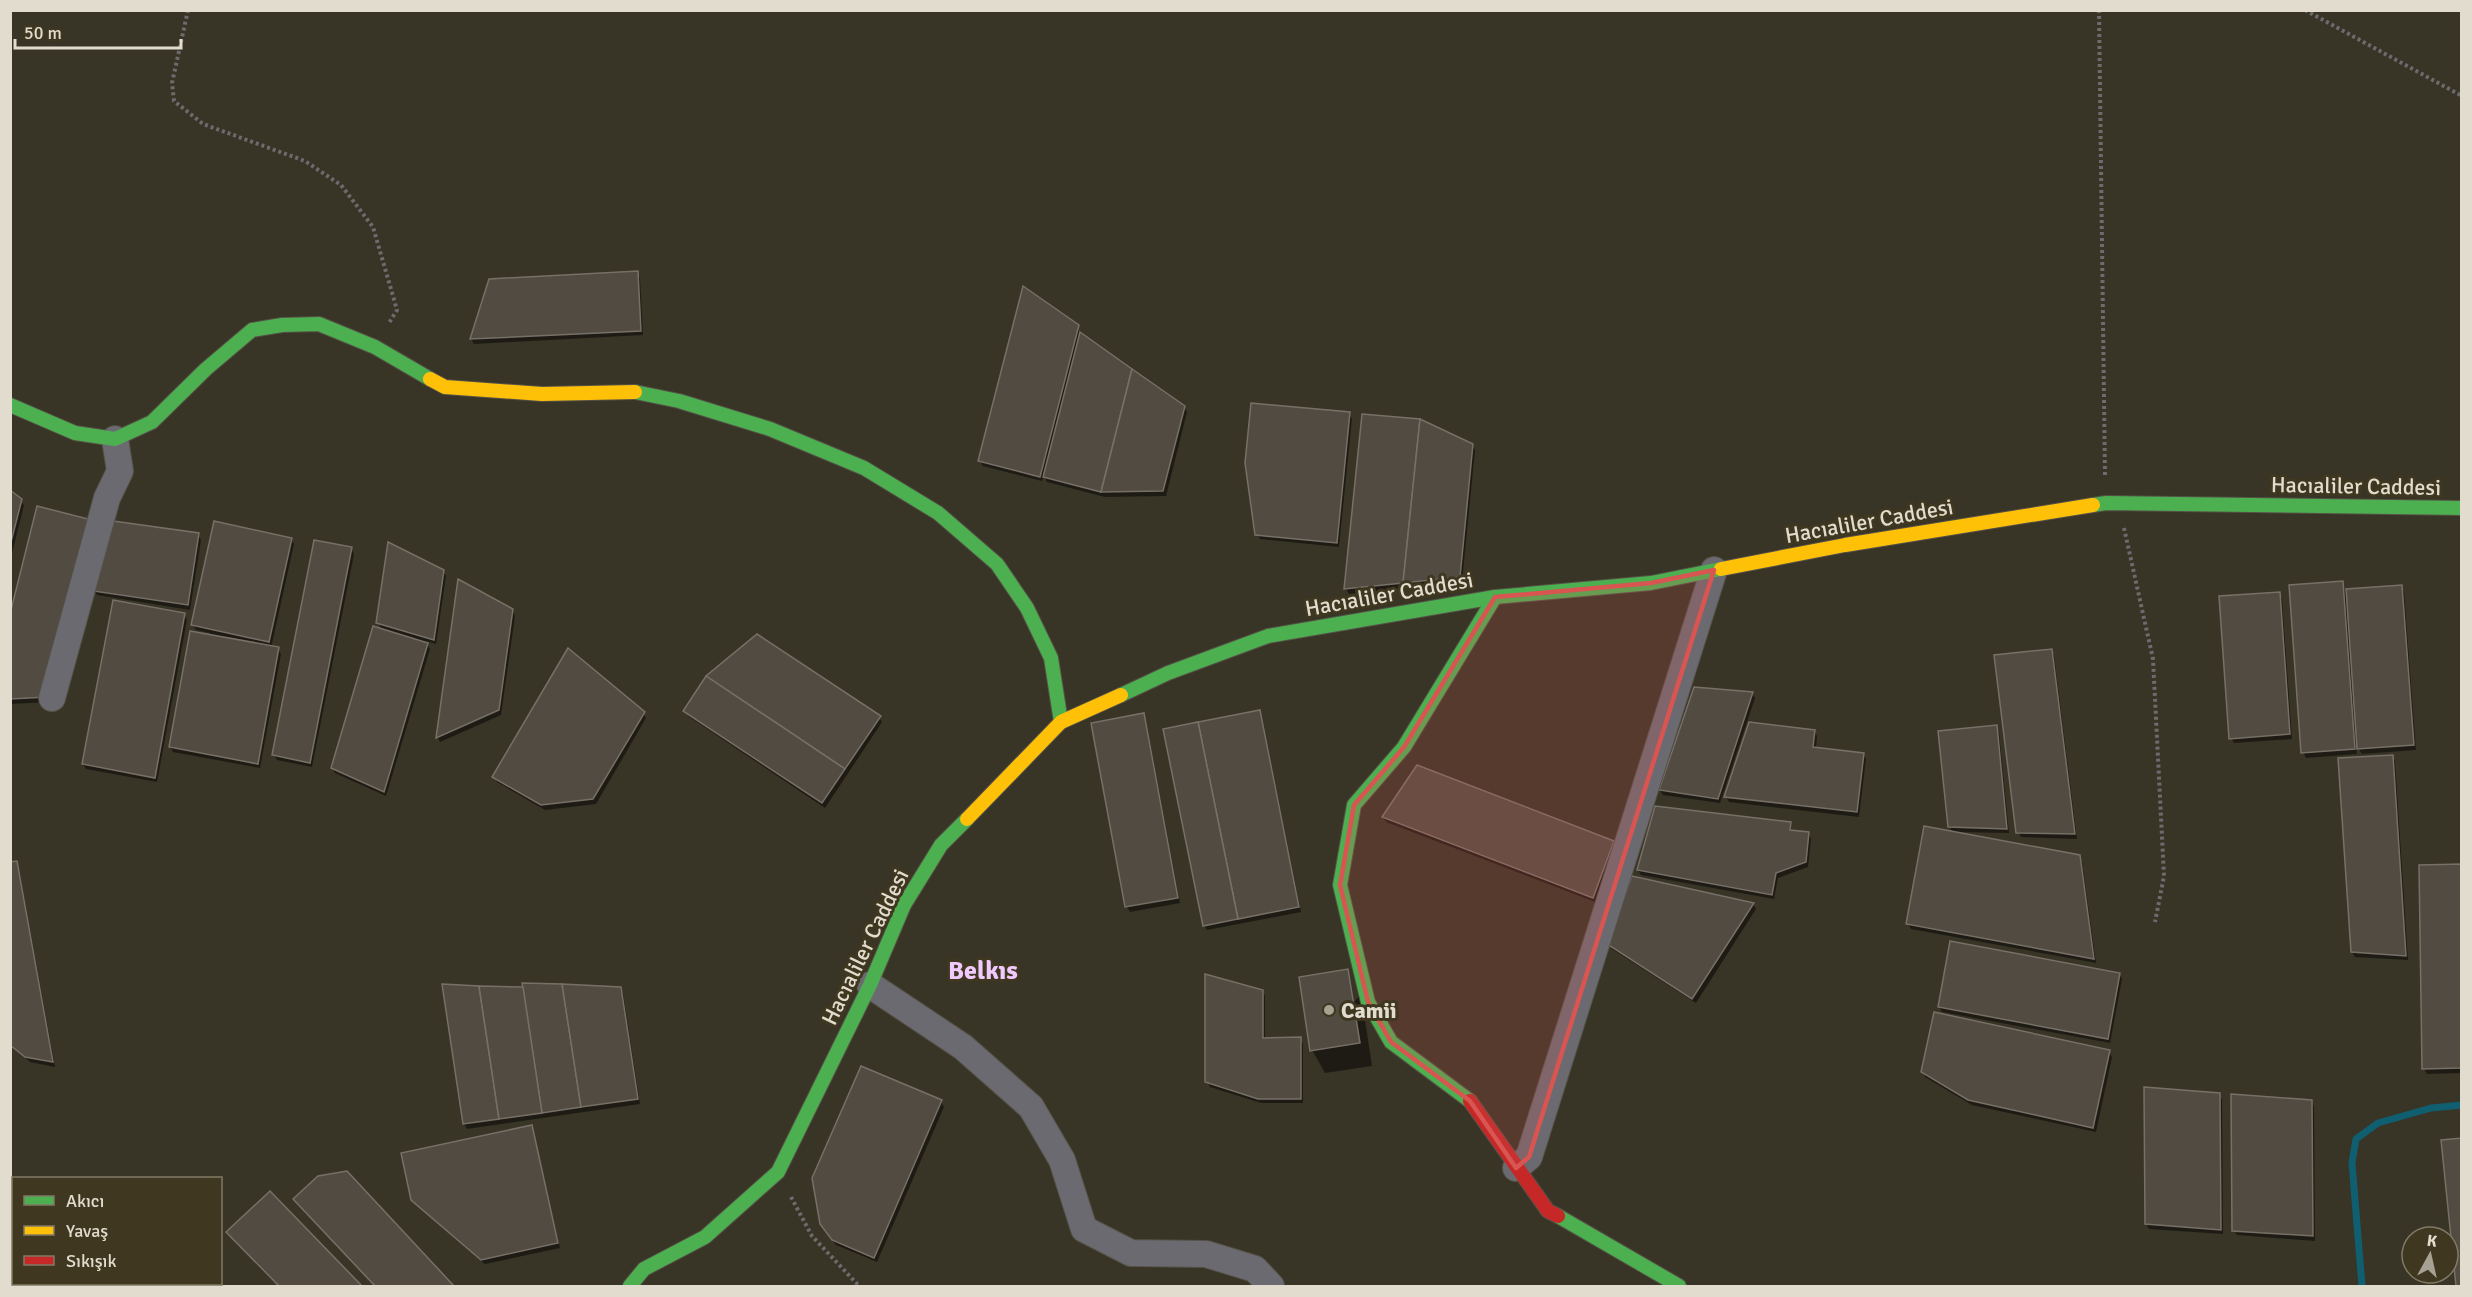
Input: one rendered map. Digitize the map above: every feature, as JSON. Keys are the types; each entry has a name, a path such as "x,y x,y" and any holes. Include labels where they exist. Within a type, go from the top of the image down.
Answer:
{"street":[{"path":"10,405 75,433 115,439 152,422 206,369 252,330 282,325 319,324 375,347 445,387 542,394 638,392 679,401 770,429 864,468 938,513 997,564 1027,608 1051,658 1061,722"},
{"path":"52,698 107,498 120,471 115,439"},
{"name":"Hacıaliler Caddesi","path":"630,1287 644,1269 705,1237 778,1172 870,985 903,905 941,845 1061,722 1168,674 1268,636 1495,597 1651,583 1845,544 2113,504 2462,508"},
{"path":"1516,1168 1529,1157 1714,570"},
{"path":"1495,597 1404,747 1354,805 1340,885 1368,1002 1391,1042 1470,1101 1548,1211 1626,1253 1679,1287"},
{"path":"870,985 963,1047 1031,1107 1062,1160 1084,1229 1131,1253 1206,1254 1255,1269 1271,1287"}],"path":[{"path":"188,10 172,83 174,101 203,124 305,161 341,185 373,227 397,310 375,347"},
{"path":"2099,10 2113,504 2153,659 2164,876 2155,922"},
{"path":"2306,10 2462,96"},
{"path":"778,1172 812,1236 859,1287"}],"highlighted area":[{"path":"1714,570 1529,1157 1516,1168 1470,1101 1391,1042 1368,1002 1340,885 1354,805 1404,747 1495,597 1651,583"}],"building":[{"path":"638,271 641,331 470,339 489,279"},
{"path":"1023,286 1079,325 1040,477 978,461"},
{"path":"1080,332 1132,369 1101,492 1043,477"},
{"path":"1132,369 1185,406 1163,491 1101,492"},
{"path":"1251,403 1350,412 1337,543 1255,535 1245,463"},
{"path":"1362,414 1420,419 1403,583 1344,589"},
{"path":"1420,419 1473,444 1460,577 1403,583"},
{"path":"10,490 22,499 10,546"},
{"path":"37,506 92,520 48,697 10,699 10,614"},
{"path":"113,521 199,533 188,605 93,591"},
{"path":"214,521 292,538 269,642 191,625"},
{"path":"314,540 352,547 310,763 272,755"},
{"path":"388,542 444,570 434,640 376,623"},
{"path":"458,579 513,609 499,710 436,738"},
{"path":"2343,581 2355,749 2301,753 2289,585"},
{"path":"2402,585 2414,745 2357,749 2346,589"},
{"path":"2280,592 2290,734 2229,739 2219,596"},
{"path":"113,600 185,613 155,778 82,764"},
{"path":"373,626 428,643 384,792 331,768"},
{"path":"190,631 279,647 258,764 169,747"},
{"path":"757,634 881,716 845,769 706,676"},
{"path":"568,648 645,712 593,799 541,805 492,777"},
{"path":"2052,649 2075,834 2016,833 1994,655"},
{"path":"706,676 845,769 822,803 683,711"},
{"path":"1694,687 1753,692 1718,799 1659,790"},
{"path":"1260,710 1299,907 1238,919 1198,722"},
{"path":"1144,713 1178,898 1125,907 1091,723"},
{"path":"1198,722 1238,919 1203,926 1163,729"},
{"path":"1749,722 1815,730 1813,747 1864,753 1857,812 1724,797"},
{"path":"1997,725 2007,829 1948,827 1938,731"},
{"path":"2393,755 2406,956 2351,952 2338,758"},
{"path":"1417,765 1614,841 1593,898 1382,817"},
{"path":"1655,806 1791,822 1790,830 1809,832 1806,862 1776,873 1772,895 1637,870"},
{"path":"1924,826 2080,855 2094,959 1906,924"},
{"path":"17,861 53,1062 25,1057 10,1045 10,862"},
{"path":"2462,864 2462,1068 2422,1069 2419,865"},
{"path":"1632,876 1754,903 1692,999 1607,944"},
{"path":"1950,941 2120,973 2108,1039 1938,1007"},
{"name":"Camii","path":"1348,969 1360,1043 1310,1051 1299,977"},
{"path":"1205,974 1263,990 1263,1038 1301,1037 1301,1099 1258,1099 1205,1082"},
{"path":"522,983 562,984 581,1107 542,1113"},
{"path":"442,984 479,986 499,1119 463,1124"},
{"path":"562,984 621,987 638,1099 581,1107"},
{"path":"479,986 523,987 542,1113 499,1119"},
{"path":"1934,1012 2110,1050 2093,1128 1968,1100 1921,1072"},
{"path":"861,1066 942,1100 874,1258 832,1240 820,1224 812,1178"},
{"path":"2144,1087 2220,1093 2221,1230 2145,1224"},
{"path":"2231,1094 2312,1100 2313,1236 2232,1231"},
{"path":"532,1125 558,1243 481,1260 411,1200 401,1153"},
{"path":"2462,1138 2462,1286 2456,1285 2460,1285 2460,1225 2450,1225 2441,1140"},
{"path":"347,1171 454,1286 375,1286 293,1199 318,1176"},
{"path":"270,1191 362,1286 279,1286 226,1232"}],"waterway":[{"path":"2362,1286 2352,1163 2356,1139 2378,1123 2431,1108 2462,1105"}],"traffic: fast":[{"path":"10,405 75,433 115,439 152,422 206,369 252,330 282,325 319,324 375,347 430,379"},
{"path":"635,392 679,401 770,429 864,468 938,513 997,564 1027,608 1051,658 1061,722"},
{"path":"2093,505 2106,503 2462,508"},
{"path":"1121,695 1168,673 1268,636 1495,597 1651,583 1721,569"},
{"path":"1470,1101 1391,1042 1368,1002 1340,885 1354,805 1404,747 1495,597"},
{"path":"630,1286 644,1269 705,1237 778,1172 870,985 904,905 941,845 967,819"},
{"path":"1558,1216 1679,1286"}],"traffic: slow":[{"path":"430,379 445,387 542,394 635,392"},
{"path":"1721,569 1845,545 2093,505"},
{"path":"967,819 1061,722 1121,695"}],"traffic: jam":[{"path":"1470,1101 1548,1211 1558,1216"}],"place":[{"name":"Camii","path":"1329,1010"}],"district":[{"name":"Belkıs","path":"983,971"}]}
